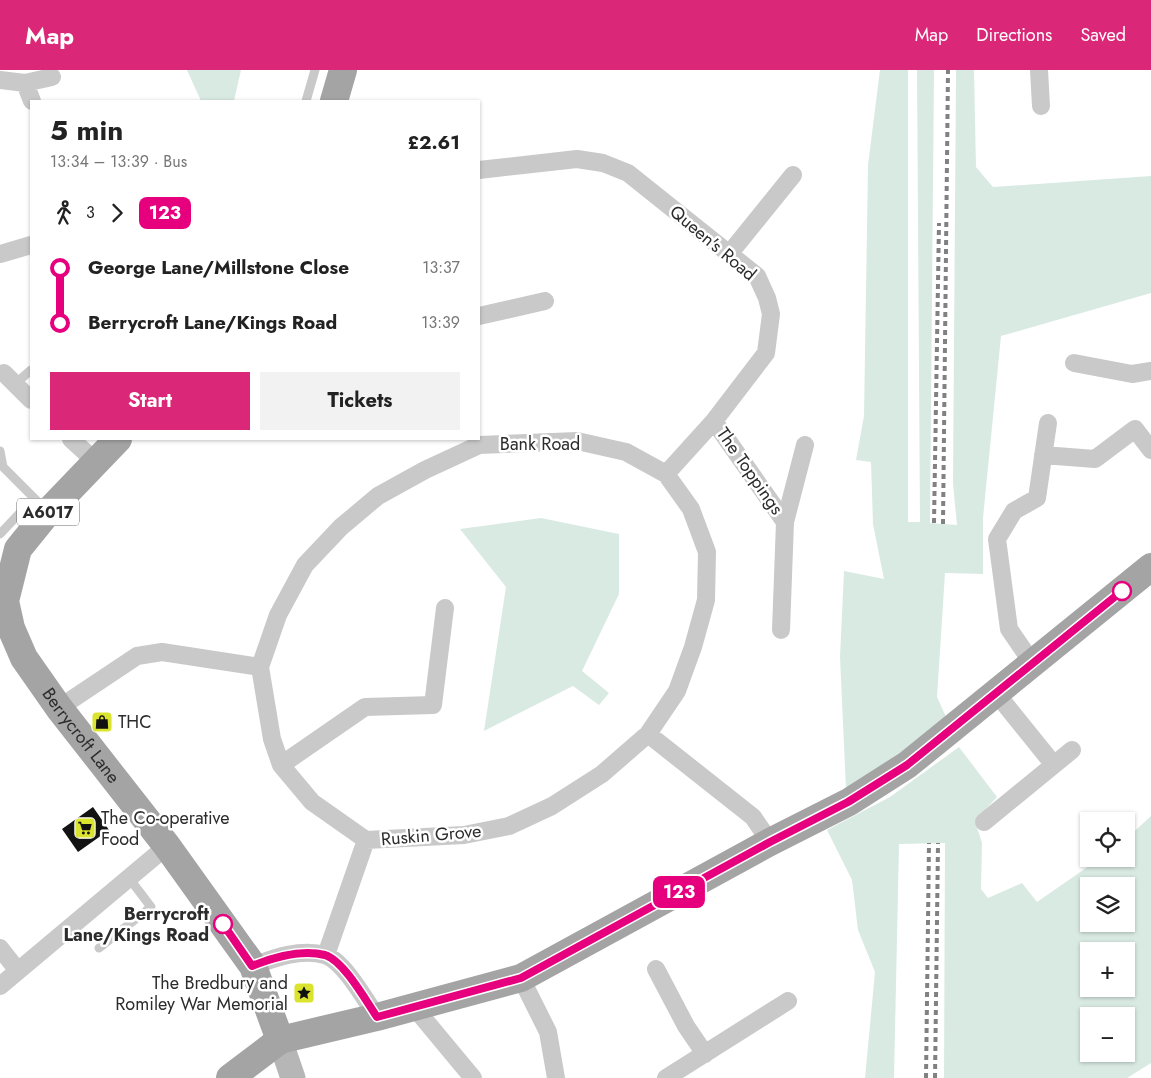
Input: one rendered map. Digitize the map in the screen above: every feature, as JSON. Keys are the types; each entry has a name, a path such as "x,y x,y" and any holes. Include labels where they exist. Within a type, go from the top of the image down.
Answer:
{"main road":[{"path":"334,100 343,70"},
{"name":"A6017","path":"2,601 8,567 41,505 95,462 117,440"},
{"path":"230,1078 280,1040 377,1017 521,978 770,842 848,802 907,765 1151,567"},
{"name":"Berrycroft Lane","path":"2,601 24,658 59,708 167,846 252,966 280,1040"},
{"path":"280,1040 293,1078"}],"street":[{"path":"1039,70 1041,106"},
{"path":"0,80 25,83 52,77"},
{"path":"25,83 32,100"},
{"name":"Queen's Road","path":"480,170 577,159 602,163 628,173 757,276 767,298 771,314 766,353 714,421 666,474"},
{"path":"730,253 793,175"},
{"path":"0,254 30,245"},
{"path":"480,316 545,301"},
{"path":"1074,363 1132,374 1151,371"},
{"path":"10,379 30,399"},
{"name":"The Toppings","path":"714,421 785,522"},
{"path":"1033,664 1009,629 997,539 1014,510 1037,498 1048,423"},
{"path":"1043,454 1095,458 1135,429 1151,450"},
{"path":"72,440 95,462"},
{"name":"Bank Road","path":"260,667 278,614 305,565 341,527 378,496 478,442 576,441 626,452 666,474 691,509 707,552 706,600 693,647 677,691 648,734"},
{"name":"The Toppings","path":"781,630 785,522 805,445"},
{"path":"281,765 365,706 433,705 445,608"},
{"path":"59,708 137,656 148,653 162,652 260,667"},
{"name":"Ruskin Grove","path":"260,667 264,701 272,739 281,765 312,802 366,840 464,835 509,826 561,801 602,774 648,734"},
{"path":"996,693 1054,765"},
{"path":"648,734 753,817 770,842"},
{"path":"984,822 1072,750"},
{"path":"326,955 366,840"},
{"path":"0,986 167,846"},
{"path":"0,948 18,971"},
{"path":"252,966 280,956 326,955 349,974 377,1017"},
{"path":"656,969 686,1026 705,1054"},
{"path":"521,978 548,1032 556,1078"},
{"path":"666,1078 788,1001"},
{"path":"414,1007 473,1078"}],"lane":[{"path":"306,100 314,70"},
{"path":"10,379 30,370"},
{"path":"0,451 3,467 41,505 0,534"},
{"path":"99,948 152,907 129,878"}],"shaded area":[{"path":"187,70 241,70 234,100 201,100"},
{"path":"880,70 908,70 908,522 920,522 917,70 934,70 930,523 957,525 953,484 956,70 974,70 976,167 993,187 1151,176 1151,293 1001,336 983,518 983,574 945,573 937,697 947,719 896,757 846,789 840,657 844,571 884,579 873,524 871,462 856,460 864,416 868,165"},
{"path":"541,518 619,534 619,594 582,671 609,693 599,705 573,686 484,731 506,587 460,529"},
{"path":"959,747 997,797 975,821 982,843 981,889 988,898 1022,883 1037,902 1087,867 1135,867 1135,831 1151,816 1151,1063 1127,1078 944,1078 945,843 899,844 894,1078 865,1078 875,972 858,930 852,880 827,830 890,797"}],"building":[{"path":"93,807 109,830 78,852 62,829"}],"railway":[{"path":"943,524 948,70"},
{"path":"934,523 939,223"},
{"path":"926,1078 929,843"},
{"path":"935,1078 938,843"}],"bus line":[{"name":"123","path":"223,924 252,966 280,956 302,954 326,955 349,974 377,1017 521,978 770,842 848,802 907,765 1122,591"}],"place":[{"name":"THC","path":"102,722"},
{"name":"The Co-operative Food","path":"85,828"},
{"name":"Berrycroft Lane/Kings Road","path":"223,924"},
{"name":"The Bredbury and Romiley War Memorial","path":"304,993"}]}
